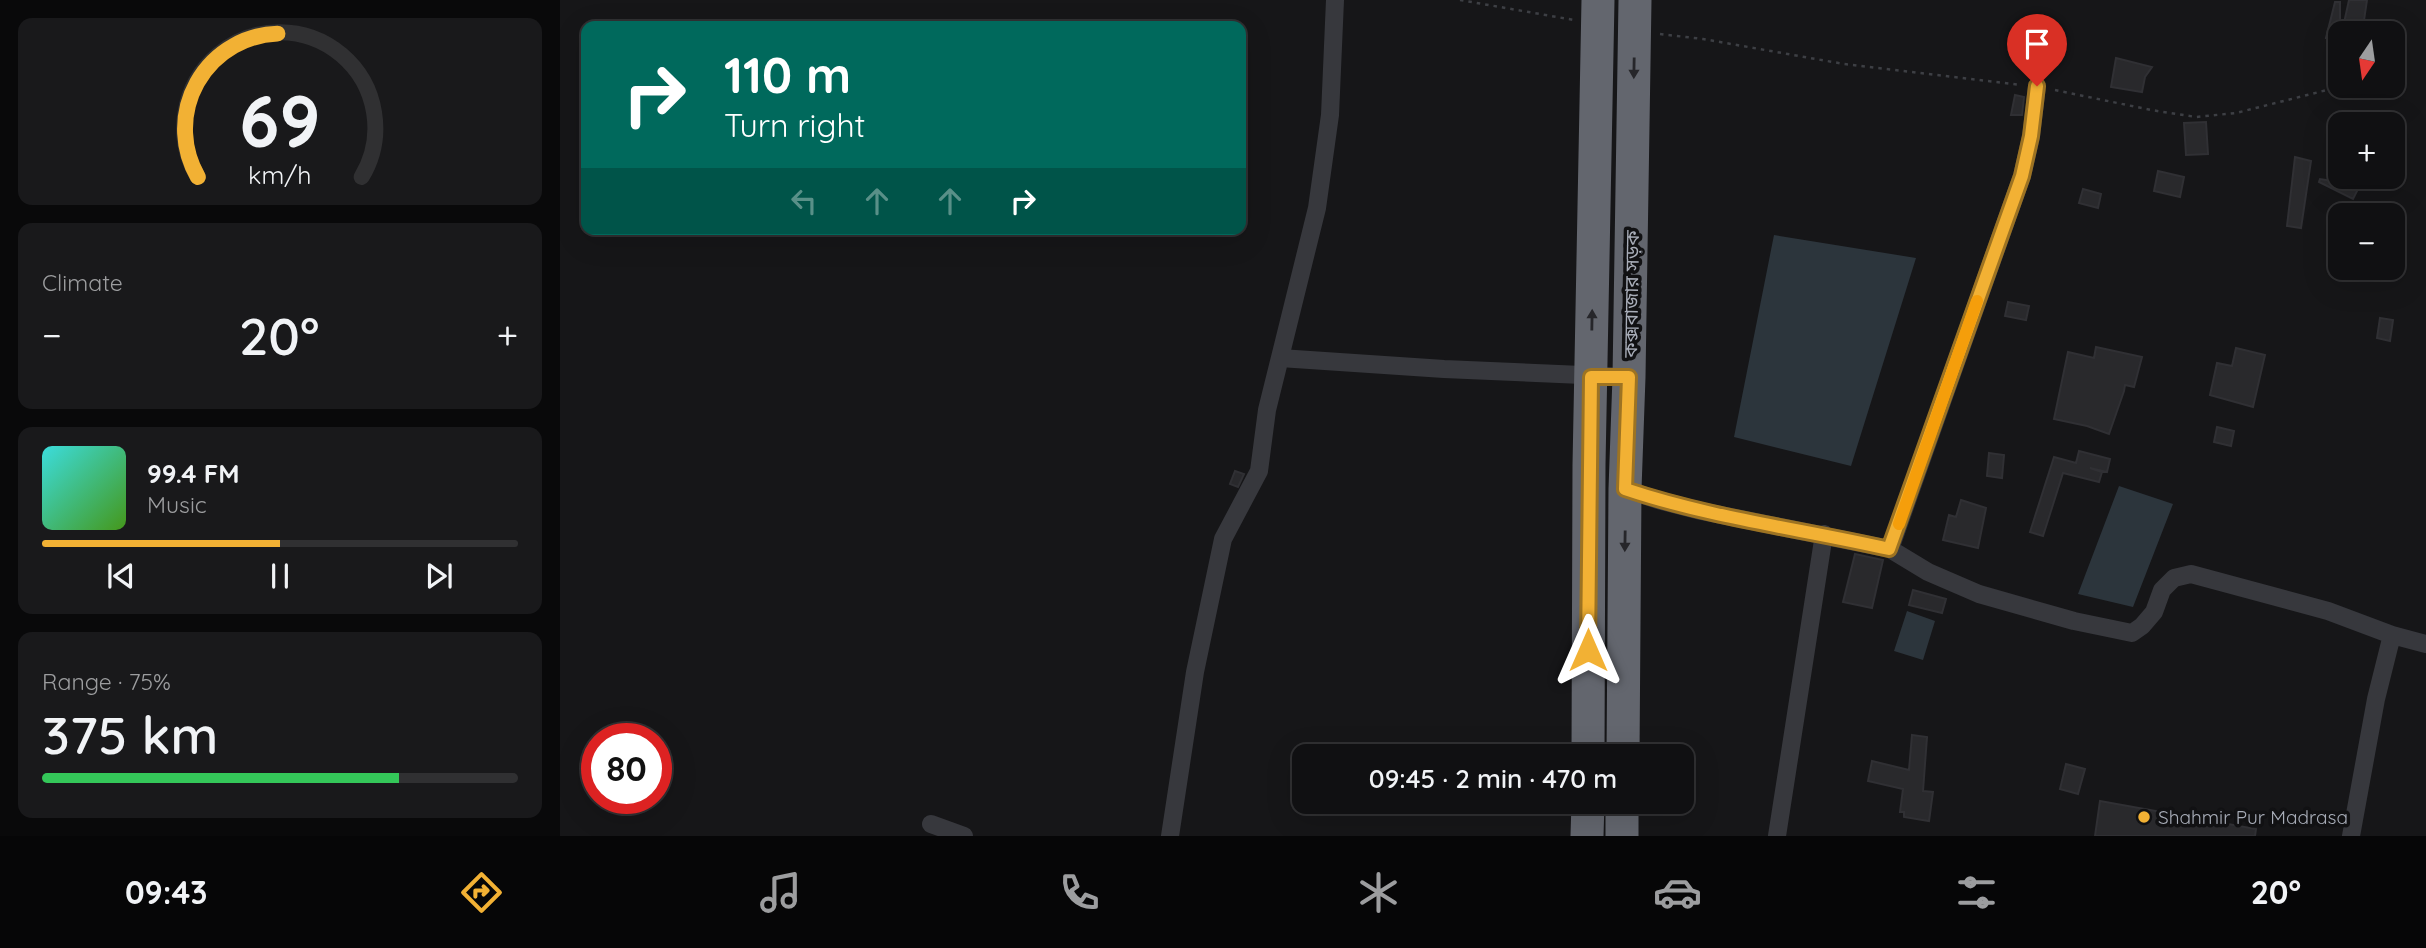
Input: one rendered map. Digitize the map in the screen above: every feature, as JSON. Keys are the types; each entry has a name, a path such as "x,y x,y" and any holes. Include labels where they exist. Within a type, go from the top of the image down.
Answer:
{"highway":[{"name":"কক্সবাজার সড়ক","path":"1588,744 1598,12"},
{"name":"কক্সবাজার সড়ক","path":"1623,744 1625,489 1635,16"},
{"path":"1587,836 1588,814"},
{"path":"1622,814 1622,836"}],"street":[{"path":"1170,836 1195,672 1223,539 1259,471 1267,410 1317,208 1330,115 1335,0"},
{"path":"1889,549 2022,176 2031,136 2037,86"},
{"path":"1280,358 1629,377"},
{"path":"1625,489 1701,511 1889,549 1928,572 1979,594 2074,621 2132,633 2154,612 2162,590 2174,578 2192,574 2328,611 2392,635 2426,644"},
{"path":"1777,836 1824,534"},
{"path":"2351,836 2376,699 2392,635"},
{"path":"931,824 964,836"}],"path":[{"path":"1460,0 1598,12"},
{"path":"1635,16 1703,39 1844,64 2037,86 2196,117 2236,114 2327,90"}],"shaded area":[{"path":"1774,235 1916,258 1851,466 1734,437"},
{"path":"2119,486 2173,504 2133,607 2078,594"},
{"path":"1907,611 1935,621 1923,660 1894,651"}],"building":[{"path":"2349,0 2367,0 2364,21 2344,21"},
{"path":"2335,2 2340,2 2340,21 2330,21"},
{"path":"2116,58 2152,67 2145,77 2142,92 2111,87"},
{"path":"2015,95 2024,97 2022,115 2011,115"},
{"path":"2206,122 2208,154 2186,155 2184,123"},
{"path":"2295,157 2311,161 2301,228 2287,226"},
{"path":"2158,171 2184,177 2180,197 2154,191"},
{"path":"2320,179 2328,180 2328,186 2319,182"},
{"path":"2083,189 2101,194 2098,208 2079,203"},
{"path":"2333,189 2358,189 2353,199"},
{"path":"2008,302 2029,306 2026,320 2005,316"},
{"path":"2380,318 2393,320 2390,341 2377,338"},
{"path":"2096,347 2142,357 2134,387 2125,385 2109,434 2054,419 2068,352 2094,358"},
{"path":"2236,348 2265,355 2253,407 2210,395 2217,363 2232,366"},
{"path":"2217,427 2234,431 2231,446 2214,442"},
{"path":"2079,451 2110,459 2107,472 2090,468 2102,472 2099,482 2063,473 2043,536 2030,532 2054,457 2076,463"},
{"path":"1989,453 2004,455 2002,478 1987,476"},
{"path":"1235,471 1244,474 1238,487 1230,484"},
{"path":"1961,500 1986,508 1978,548 1943,540 1949,515 1956,517"},
{"path":"1855,554 1883,560 1872,608 1843,602"},
{"path":"1913,590 1946,599 1942,613 1909,605"},
{"path":"1912,735 1927,737 1923,791 1933,792 1929,821 1904,817 1904,812 1900,812 1903,789 1868,781 1872,761 1909,770"},
{"path":"2066,764 2085,769 2078,794 2060,789"},
{"name":"Shahmir Pur Madrasa","path":"2100,801 2256,829 2255,836 2095,836"}],"slow traffic":[{"path":"1899,524 1977,301"}],"place":[{"name":"Shahmir Pur Madrasa","path":"2144,817"}],"route":[{"path":"1588,650 1591,377 1629,377 1625,489 1701,511 1889,549 2022,176 2031,136 2037,86"}]}
